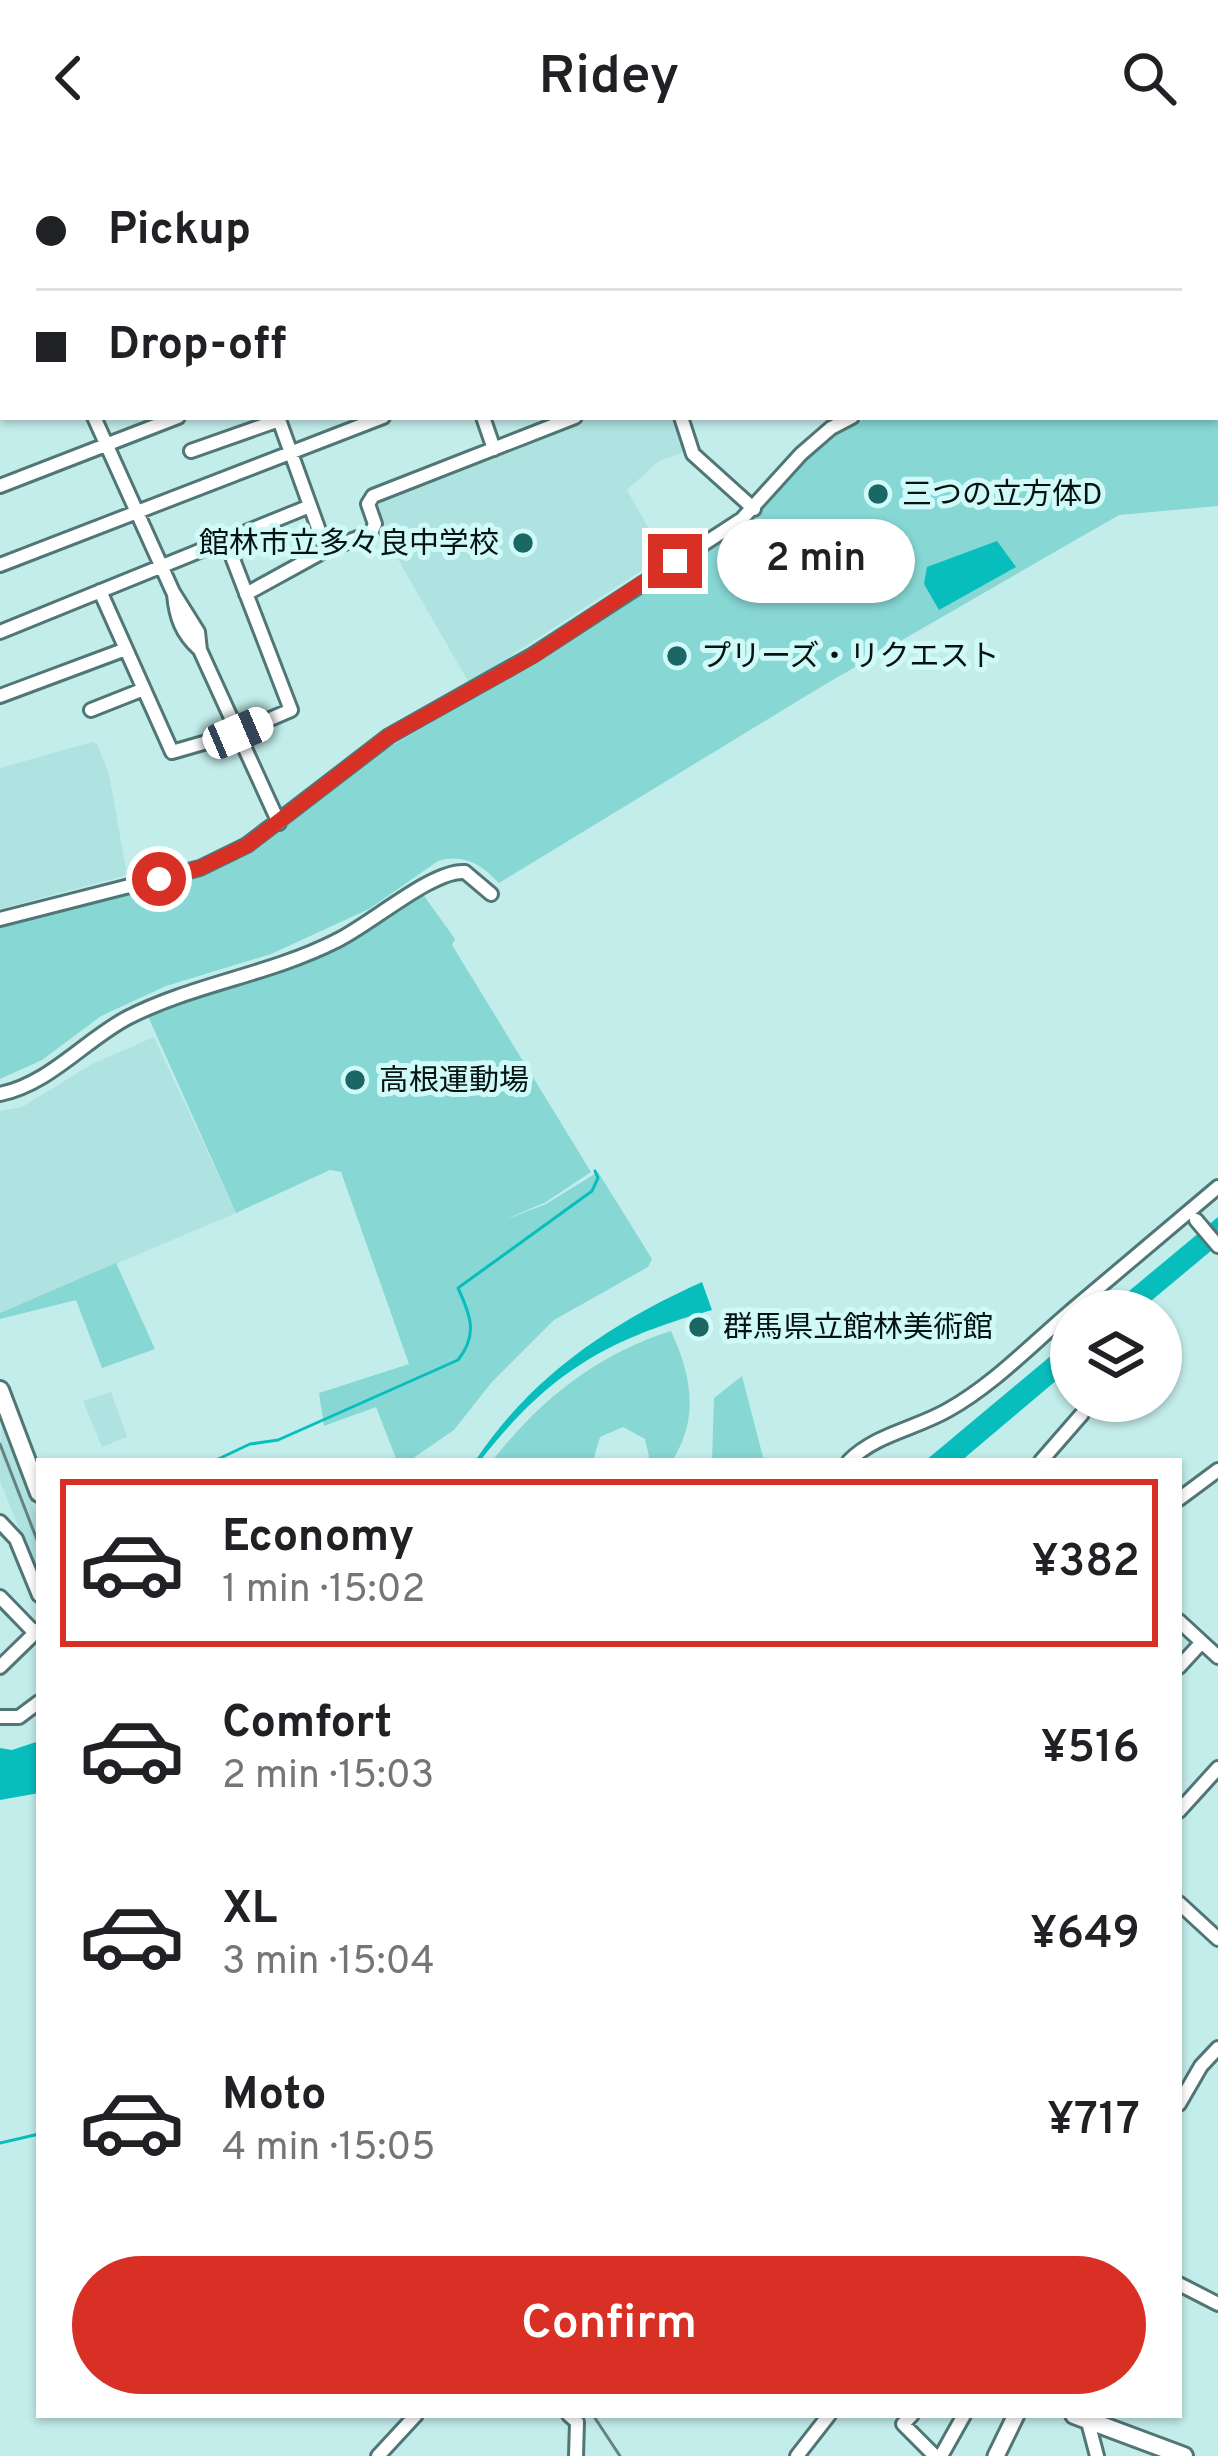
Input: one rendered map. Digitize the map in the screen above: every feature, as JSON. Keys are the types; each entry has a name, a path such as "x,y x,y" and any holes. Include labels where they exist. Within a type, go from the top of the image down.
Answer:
{"highway":[{"path":"0,1390 36,1485"},
{"path":"1081,2418 1184,2456"}],"main road":[{"path":"996,2456 1015,2418"}],"street":[{"path":"95,420 173,592 176,617 186,637 200,650 279,823"},
{"path":"0,486 170,420"},
{"path":"191,451 273,420"},
{"path":"279,420 326,550"},
{"path":"0,565 374,420"},
{"path":"484,420 494,448"},
{"path":"246,594 326,550 371,533 375,524 368,504 373,496 567,420"},
{"path":"682,420 693,454 754,509"},
{"path":"0,919 200,868 248,845 389,736 533,656 754,509 801,454 846,420"},
{"path":"0,632 310,506"},
{"path":"100,591 172,752 238,733 291,710 226,541"},
{"path":"0,696 126,650"},
{"path":"91,710 144,689"},
{"path":"0,1094 31,1084 99,1035 147,1009 337,941 440,875 465,872 491,894"},
{"path":"1096,1290 1218,1187"},
{"path":"1196,1220 1218,1246"},
{"path":"852,1458 864,1448 944,1413 1050,1328"},
{"path":"1044,1458 1075,1422"},
{"path":"1182,1497 1218,1470"},
{"path":"0,1522 16,1539 36,1588"},
{"path":"0,1597 36,1630"},
{"path":"1182,1624 1218,1657"},
{"path":"0,1667 36,1632"},
{"path":"1182,1664 1202,1642"},
{"path":"0,1717 19,1717 36,1704"},
{"path":"1182,1807 1218,1768"},
{"path":"1182,1906 1218,1939"},
{"path":"1182,2099 1218,2048"},
{"path":"1182,2286 1218,2304"},
{"path":"378,2456 413,2418"},
{"path":"573,2418 578,2422 576,2456"},
{"path":"798,2455 824,2418"},
{"path":"909,2418 902,2424 938,2456 962,2418"},
{"path":"1081,2418 1097,2456"}],"shaded area":[{"name":"館林市立多々良中学校","path":"577,420 676,420 686,448 659,461 627,490 661,558 469,683 383,533 375,499"},
{"path":"863,420 1218,420 1218,506 1119,515 824,685 499,883 472,862 438,861 369,909 271,954 166,986 101,1016 42,1060 0,1079 0,926 194,877 266,841 372,757 518,673 732,535 818,445"},
{"path":"997,541 1016,567 939,610 924,584 927,567"},
{"path":"92,742 109,774 127,875 0,909 0,768"},
{"name":"高根運動場","path":"422,893 455,939 452,945 591,1172 546,1202 500,1222 546,1204 598,1172 652,1259 648,1267 554,1320 491,1383 454,1430 413,1458 396,1458 376,1407 324,1426 319,1393 409,1364 341,1172 330,1170 236,1213 147,1014 280,971 361,934"},
{"path":"154,1037 236,1213 0,1313 0,1111 22,1107 92,1064"},
{"path":"1218,1217 1218,1245 1164,1290 1130,1290"},
{"path":"116,1263 155,1349 102,1368 76,1300 0,1319 0,1313"},
{"path":"702,1282 712,1310 640,1334 582,1364 530,1404 482,1458 477,1458 547,1378 635,1316"},
{"path":"671,1331 684,1363 689,1412 674,1458 649,1458 645,1439 623,1427 600,1437 594,1458 495,1458 550,1399 594,1366"},
{"path":"1050,1357 1050,1386 965,1458 929,1458"},
{"path":"742,1376 763,1458 712,1458 714,1398"},
{"path":"111,1392 127,1437 102,1447 83,1401"},
{"path":"1,1425 36,1514 36,1571 0,1481"},
{"path":"36,1742 36,1794 0,1800 0,1748 12,1750"}],"waterway":[{"path":"220,1458 250,1444 278,1440 458,1360 468,1342 470,1325 458,1288 592,1191 598,1178 595,1171"},
{"path":"0,2143 36,2135"}],"railway":[{"path":"0,1444 36,1537"},
{"path":"595,2418 620,2456"}],"place":[{"name":"三つの立方体D","path":"878,494"},
{"name":"館林市立多々良中学校","path":"523,543"},
{"name":"プリーズ・リクエスト","path":"677,656"},
{"name":"高根運動場","path":"355,1080"},
{"name":"群馬県立館林美術館","path":"699,1327"}],"route":[{"path":"159,879 200,868 248,845 389,736 533,656 675,561"}]}
